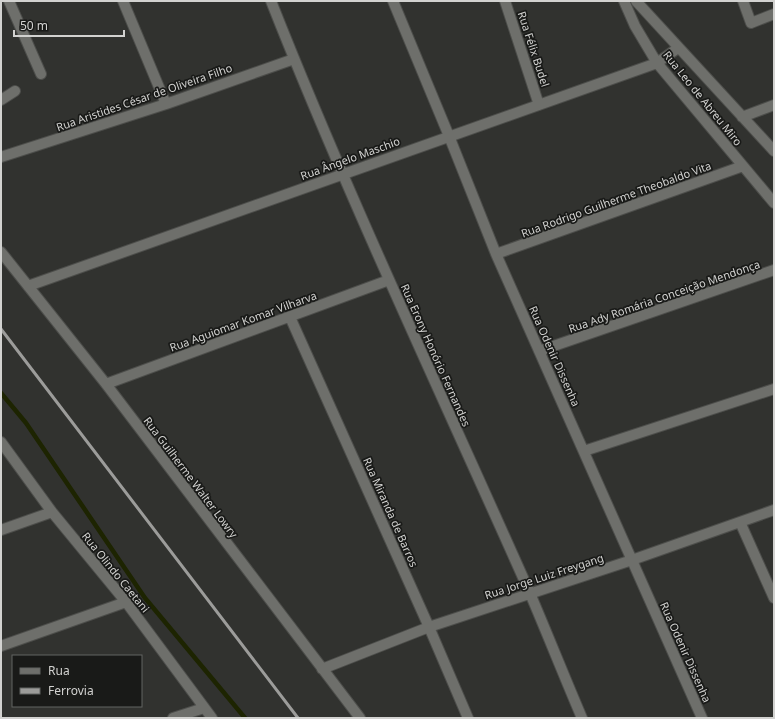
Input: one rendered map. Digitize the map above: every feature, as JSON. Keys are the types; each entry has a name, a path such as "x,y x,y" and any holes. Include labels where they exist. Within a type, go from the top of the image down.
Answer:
{"street":[{"path":"9,1 41,74"},
{"path":"123,1 166,104"},
{"name":"Rua Erony Honório Fernandes","path":"271,1 389,280 530,593 582,718"},
{"name":"Rua Odenir Dissenha","path":"393,1 496,254 702,718"},
{"name":"Rua Félix Budel","path":"505,1 539,105"},
{"name":"Rua Leo de Abreu Miro","path":"624,1 635,26 657,63 774,203"},
{"name":"Rua Leo de Abreu Miro","path":"636,1 774,151"},
{"path":"743,1 751,23 774,14"},
{"name":"Rua Ângelo Maschio","path":"28,286 657,63 678,48"},
{"name":"Rua Aristides César de Oliveira Filho","path":"1,158 166,104 294,58"},
{"path":"1,100 15,91"},
{"path":"742,117 774,105"},
{"name":"Rua Rodrigo Guilherme Theobaldo Vita","path":"496,254 743,166"},
{"name":"Rua Guilherme Walter Lowry","path":"1,252 106,384 360,718"},
{"name":"Rua Ady Romária Conceição Mendonça","path":"539,351 774,270"},
{"name":"Rua Aguiomar Komar Vilharva","path":"106,384 389,280"},
{"name":"Rua Miranda de Barros","path":"290,317 429,627 468,718"},
{"path":"584,451 774,389"},
{"name":"Rua Olindo Caetani","path":"1,442 52,512 126,602 212,718"},
{"name":"Rua Jorge Luiz Freygang","path":"322,669 429,627 632,560 774,510"},
{"path":"1,530 52,512"},
{"path":"740,522 774,598"},
{"path":"1,646 126,602"},
{"path":"173,718 204,708"}],"waterway":[{"path":"1,393 26,423 145,598 245,718"}],"railway":[{"path":"1,329 298,718"}]}
